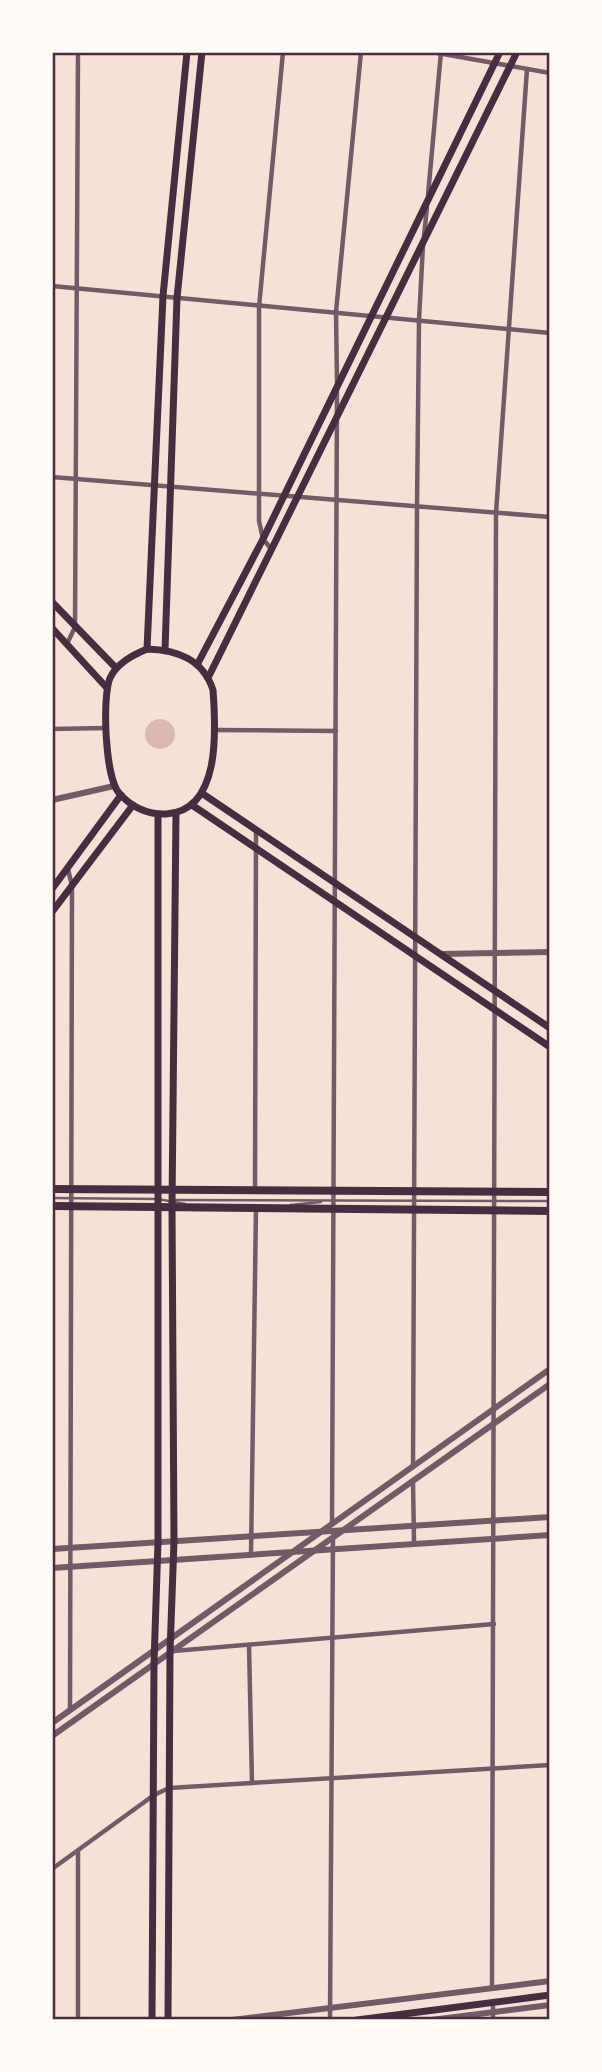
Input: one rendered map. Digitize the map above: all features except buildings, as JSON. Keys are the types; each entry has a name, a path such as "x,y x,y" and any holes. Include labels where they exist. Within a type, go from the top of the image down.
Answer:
{"main road":[{"path":"147,649 163,296 187,52"},
{"path":"165,650 177,298 202,52"},
{"path":"197,665 337,390 500,52"},
{"path":"208,678 517,52"},
{"path":"52,602 116,668"},
{"path":"52,628 107,688"},
{"path":"147,649 165,650 186,656 197,665 208,678 213,690 211,766 203,794 192,805 176,813 158,814 132,806 114,786 109,768 107,688 116,668 147,649"},
{"path":"203,794 550,1028"},
{"path":"52,889 121,795"},
{"path":"192,805 550,1047"},
{"path":"52,912 132,806"},
{"path":"168,2020 170,1637 174,1541 172,1199 176,813"},
{"path":"152,2020 154,1650 158,1542 158,814"},
{"path":"52,1189 72,1198 158,1199 255,1190 334,1191 413,1200 493,1200 550,1211"},
{"path":"52,1206 72,1198 172,1199 256,1207 413,1200 493,1200 550,1192"},
{"path":"357,2020 550,1995"}],"street":[{"path":"67,644 75,627 78,52"},
{"path":"272,550 263,539 259,493 259,307 283,52"},
{"path":"330,2020 338,500 336,312 361,52"},
{"path":"432,52 550,73"},
{"path":"413,1467 419,320 441,53"},
{"path":"492,1988 496,513 527,69"},
{"path":"52,286 550,333"},
{"path":"52,477 550,517"},
{"path":"52,729 108,728"},
{"path":"212,730 336,731"},
{"path":"52,800 114,786"},
{"path":"255,1190 256,829"},
{"path":"68,869 72,886 71,1710"},
{"path":"439,954 550,952"},
{"path":"251,1553 256,1207"},
{"path":"52,1736 317,1548 332,1530 413,1467 550,1369"},
{"path":"342,1530 550,1384"},
{"path":"413,1480 414,1542"},
{"path":"52,1549 550,1517"},
{"path":"52,1723 320,1532"},
{"path":"52,1568 317,1548 550,1535"},
{"path":"170,1652 494,1624"},
{"path":"249,1645 252,1783"},
{"path":"52,1869 154,1795 169,1788 550,1765"},
{"path":"78,1850 78,2020"},
{"path":"232,2020 550,1981"},
{"path":"493,2002 493,2016"},
{"path":"431,2020 493,2016 550,2005"}],"lane":[{"path":"52,1198 72,1198"},
{"path":"172,1199 185,1204 334,1204"},
{"path":"493,1200 550,1201"}],"shaded area":[{"path":"160,719 171,723 175,734 171,745 160,749 149,745 145,734 149,723"}]}
